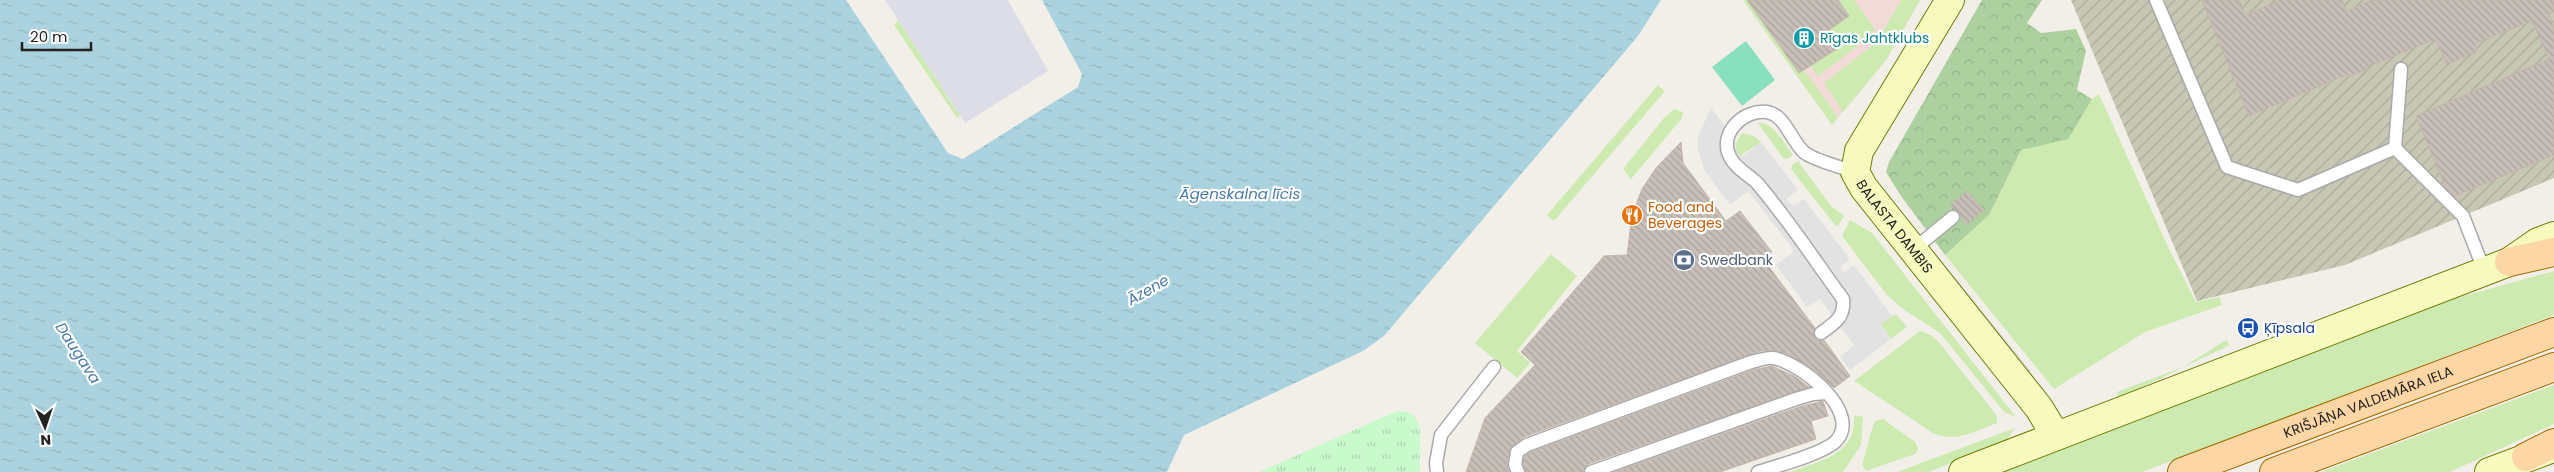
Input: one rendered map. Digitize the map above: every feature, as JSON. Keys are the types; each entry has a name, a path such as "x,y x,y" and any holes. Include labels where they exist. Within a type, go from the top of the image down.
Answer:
{"main road":[{"path":"2496,266 2554,252"},
{"name":"KRIŠJĀŅA VALDEMĀRA IELA","path":"2182,472 2554,332"},
{"path":"2274,472 2554,367"},
{"path":"2526,457 2554,443"}],"street":[{"name":"BALASTA DAMBIS","path":"1950,0 1859,151 1854,172 1864,188 2039,408 2056,436"},
{"path":"1963,472 2496,266 2538,242 2554,236"},
{"path":"2489,472 2554,448"}],"lane":[{"path":"2156,0 2227,167 2298,190 2395,148"},
{"path":"2401,69 2395,148 2463,216 2496,266"},
{"path":"1821,333 1838,321 1844,310 1843,299 1757,183 1730,159 1725,144 1730,130 1742,119 1756,112 1768,112 1777,116 1805,152 1854,172"},
{"path":"1914,249 1953,217"},
{"path":"1518,472 1515,465 1518,452 1527,445 1751,362 1773,357 1796,366 1838,405 1842,418 1841,432 1837,440 1827,448 1758,472"},
{"path":"1437,472 1436,463 1441,435 1494,367"},
{"path":"1591,472 1796,399 1813,394 1827,393"}],"shaded area":[{"path":"885,0 1008,0 1048,71 965,123"},
{"path":"1743,0 1920,0 1886,60 1832,125"},
{"path":"2071,0 2554,0 2554,178 2345,265 2197,301"},
{"path":"1711,108 1736,141 1735,147 1739,156 1743,156 1761,142 1798,190 1787,198 1787,201 1794,206 1804,199 1850,259 1841,266 1841,270 1845,272 1854,265 1892,316 1880,325 1891,339 1850,370 1840,357 1854,345 1820,299 1807,307 1776,265 1792,253 1793,249 1749,192 1730,205 1705,171 1698,150 1698,136"},
{"path":"1931,248 2031,371 2025,375 1926,252"}],"green space":[{"path":"1743,0 1747,0 1799,73 1804,70 1838,117 1832,125"},
{"path":"1838,0 1854,0 1875,29 1872,35 1818,76 1811,66 1840,47 1829,30"},
{"path":"1901,0 1920,0 1886,60 1843,112 1824,83 1877,42"},
{"path":"1982,0 2042,0 2027,23 2041,33 2076,29 2086,51 2077,90 2092,99 2068,139 2021,150 1989,215 1945,255 1901,196 1886,172 1889,162"},
{"path":"898,20 960,116 957,118 894,25"},
{"path":"1746,41 1775,80 1742,106 1712,67"},
{"path":"1658,85 1665,91 1554,221 1547,215"},
{"path":"2099,94 2169,249 2196,302 2219,297 2222,305 2145,332 2054,389 1945,255 1989,215 2021,150"},
{"path":"1674,109 1683,112 1682,118 1631,179 1623,169 1664,118"},
{"path":"1758,123 1769,126 1774,130 1793,155 1788,159 1783,158"},
{"path":"1743,133 1754,136 1761,142 1740,156 1736,150 1736,144"},
{"path":"1798,161 1831,206 1844,216 1838,226 1835,225 1791,169 1792,165"},
{"path":"1850,220 1872,233 2016,417 2004,412 1940,333 1903,309 1887,295 1842,236"},
{"path":"1551,254 1577,276 1517,351 1530,363 1517,378 1475,343"},
{"path":"2554,271 2554,315 2142,472 2000,472 2453,299"},
{"path":"1896,314 1907,327 1891,339 1880,324"},
{"path":"1920,331 1931,335 1938,341 1997,416 1997,423 1965,435 1941,436 1933,433 1854,381"},
{"path":"2226,340 2230,345 2119,398 2117,392 2183,367"},
{"path":"2554,385 2554,424 2450,472 2321,472"},
{"path":"1397,411 1408,412 1415,417 1418,424 1420,433 1420,472 1259,472"},
{"path":"1854,415 1863,417 1861,445 1843,472 1790,472 1835,454 1843,447 1850,439 1854,428"},
{"path":"1883,419 1915,442 1918,449 1915,454 1866,471 1862,465 1873,426 1875,421"},
{"path":"2015,428 2007,440 1929,472 1897,472"}],"water":[{"path":"0,0 846,0 948,153 963,159 1078,87 1082,74 1042,0 1661,0 1638,36 1384,336 1363,351 1184,435 1167,472 0,472"}],"building":[{"name":"Rīgas Jahtklubs","path":"1747,0 1838,0 1849,16 1829,30 1840,47 1799,73"},
{"path":"2202,0 2239,0 2246,15 2281,0 2342,0 2346,11 2372,0 2554,0 2554,12 2549,14 2554,28 2554,155 2455,196 2446,188 2416,116 2549,59 2532,21 2475,43 2477,52 2447,64 2436,39 2369,66 2370,68 2349,77 2348,74 2249,116"},
{"path":"1681,142 1683,163 1726,221 1740,211 1772,252 1763,259 1815,328 1814,337 1818,341 1824,340 1850,376 1834,388 1817,372 1788,354 1774,350 1760,351 1524,437 1510,448 1507,464 1509,472 1466,472 1485,418 1535,365 1521,352 1604,256 1627,255 1632,215 1642,189 1656,168"},
{"path":"1967,191 1984,210 1966,225 1959,212 1950,205"},
{"path":"1772,366 1794,376 1809,387 1588,464 1583,472 1526,472 1523,464 1524,457 1531,452 1753,370"},
{"path":"1823,401 1828,416 1811,421 1816,439 1720,472 1615,472 1799,407"}],"place":[{"name":"Rīgas Jahtklubs","path":"1804,38"},
{"name":"Food and Beverages","path":"1632,215"},
{"name":"Swedbank","path":"1684,260"},
{"name":"Ķīpsala","path":"2248,328"}],"water label":[{"name":"Āgenskalna līcis","path":"1240,194"},
{"name":"Āzene","path":"1148,290"},
{"name":"Daugava","path":"78,353"}]}
